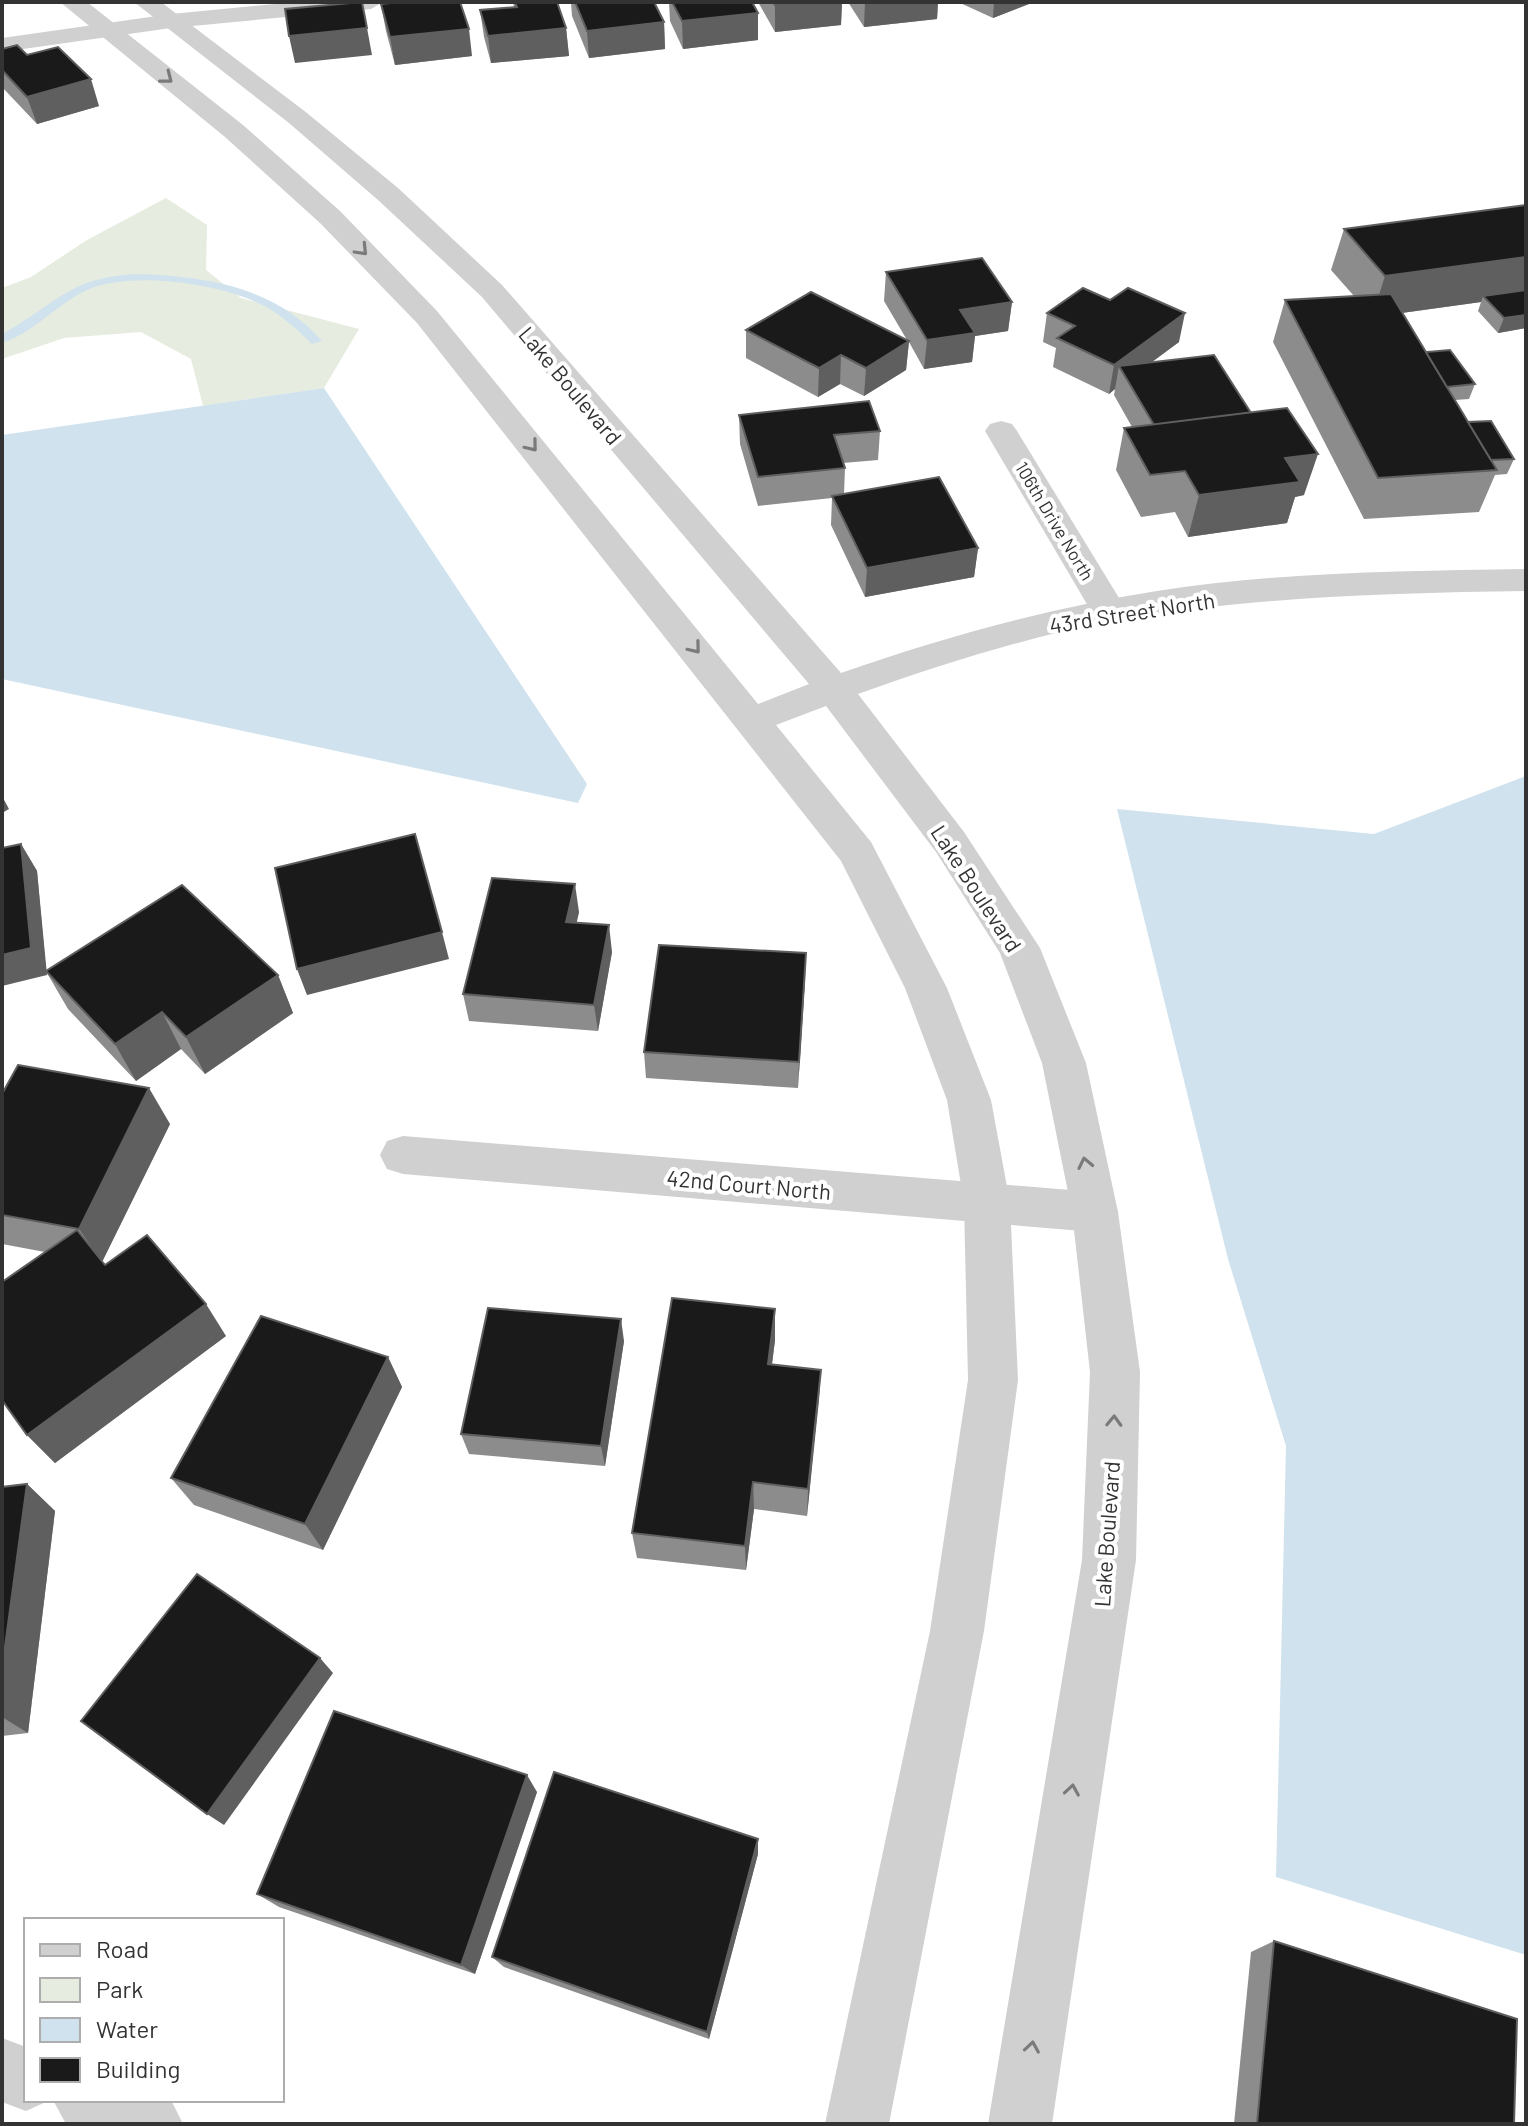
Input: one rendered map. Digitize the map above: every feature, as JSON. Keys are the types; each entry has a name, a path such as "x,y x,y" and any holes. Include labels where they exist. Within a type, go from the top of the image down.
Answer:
{"street":[{"path":"72,2 234,131 330,217 427,317 857,853 926,988 969,1100 987,1203 993,1380 957,1631 857,2124"},
{"path":"2,45 105,31 158,12 371,2"},
{"name":"Lake Boulevard","path":"158,12 298,118 388,194 492,291 833,688 950,842 1019,948 1064,1063 1095,1212 1115,1372 1109,1560 1020,2124"},
{"name":"106th Drive North","path":"1001,431 1109,611"},
{"name":"43rd Street North","path":"753,720 833,688 972,642 1109,611 1272,591 1526,580"},
{"name":"42nd Court North","path":"403,1155 1095,1212"},
{"path":"2,2070 24,2078"},
{"path":"90,2102 151,2124"}],"green space":[{"path":"166,198 207,225 206,270 241,298 359,329 324,388 203,406 191,359 141,332 64,338 2,359 2,288 31,277 87,240"}],"water":[{"path":"324,388 587,784 578,803 2,679 2,435"},
{"path":"1526,776 1526,1955 1276,1877 1286,1446 1228,1259 1117,809 1374,834"}],"building":[{"path":"362,2 367,28 289,36 285,9"},
{"path":"460,2 469,29 390,37 381,4"},
{"path":"515,2 557,2 566,28 488,36 480,10 517,7"},
{"path":"575,2 654,2 664,22 587,31"},
{"path":"672,2 752,2 758,13 682,21"},
{"path":"773,2 804,2 775,5"},
{"path":"17,45 27,55 58,47 91,79 27,97 2,70 2,49"},
{"path":"1526,205 1526,257 1385,276 1344,229"},
{"path":"982,258 1012,302 960,310 975,333 927,340 886,272"},
{"path":"1083,288 1110,300 1128,288 1185,313 1114,365 1057,338 1075,326 1047,313"},
{"path":"1526,290 1526,315 1504,318 1483,296"},
{"path":"811,292 909,341 866,368 841,355 819,368 746,330"},
{"path":"1391,294 1497,470 1378,478 1285,300"},
{"path":"1450,350 1475,384 1447,387 1426,352"},
{"path":"1214,355 1251,413 1154,425 1119,366"},
{"path":"869,401 880,431 834,435 845,468 758,477 739,415"},
{"path":"1287,408 1318,454 1285,458 1300,482 1199,495 1185,471 1150,475 1124,428"},
{"path":"1491,421 1514,459 1491,460 1468,422"},
{"path":"939,477 978,548 867,568 832,496"},
{"path":"415,834 442,932 297,969 275,868"},
{"path":"21,844 31,948 2,955 2,848"},
{"path":"492,878 575,884 566,922 609,925 594,1005 463,994"},
{"path":"182,885 278,975 186,1037 162,1012 115,1044 46,971"},
{"path":"659,945 806,953 799,1062 644,1052"},
{"path":"18,1065 149,1088 79,1229 2,1215 2,1094"},
{"path":"77,1230 105,1265 147,1235 206,1304 27,1435 2,1400 2,1282"},
{"path":"672,1298 775,1309 768,1364 821,1370 808,1489 753,1482 745,1546 632,1533"},
{"path":"488,1308 621,1319 601,1446 461,1434"},
{"path":"261,1316 388,1357 305,1524 171,1478"},
{"path":"27,1484 2,1669 2,1487"},
{"path":"197,1574 320,1658 207,1814 81,1721"},
{"path":"334,1711 527,1775 461,1965 257,1894"},
{"path":"554,1772 758,1839 707,2032 492,1957"},
{"path":"1274,1941 1517,2019 1514,2124 1257,2124"}],"waterway":[{"path":"2,339 84,286 114,279 157,278 204,283 262,300 277,308 316,341"}]}
